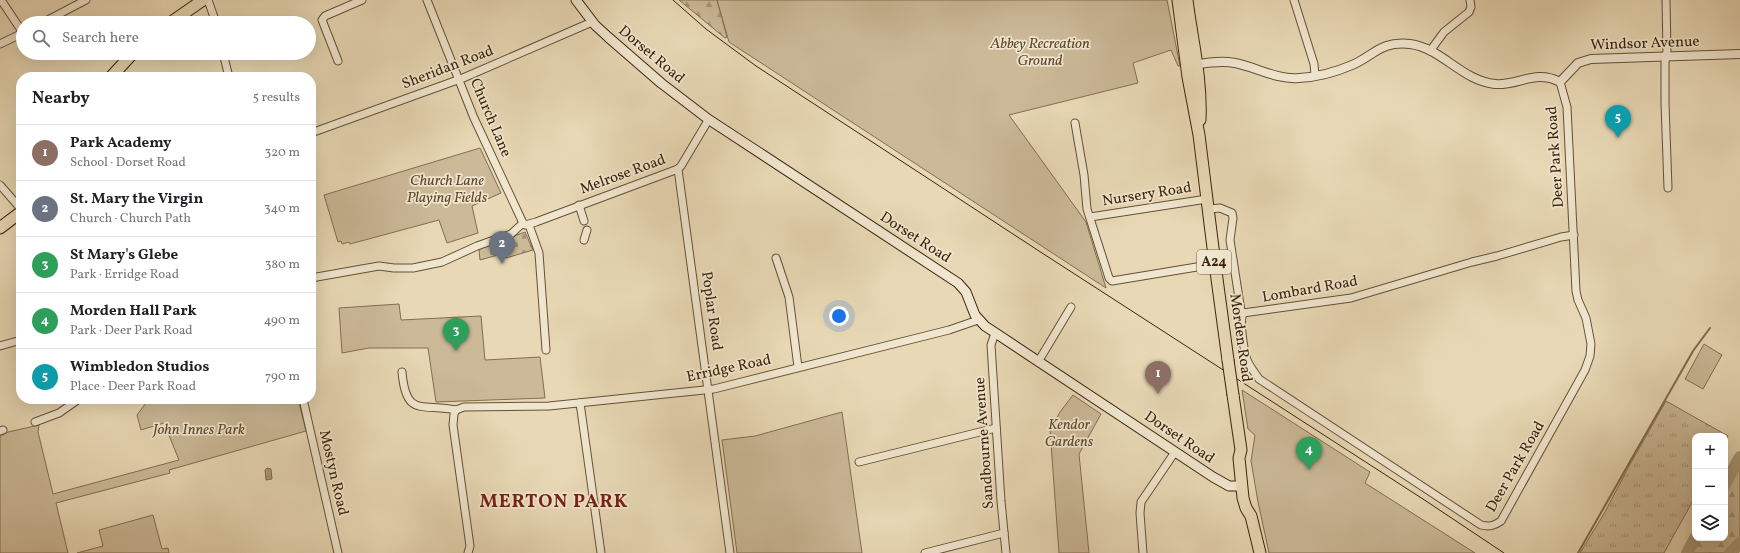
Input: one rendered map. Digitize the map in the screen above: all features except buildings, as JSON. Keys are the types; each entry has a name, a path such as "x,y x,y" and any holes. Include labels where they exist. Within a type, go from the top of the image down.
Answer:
{"main road":[{"path":"180,16 203,0"},
{"name":"Dorset Road","path":"576,0 592,22 661,83 708,118 958,283 966,292 978,320 995,333 1225,484 1234,487 1242,486"},
{"name":"Morden Road","path":"1187,0 1199,134 1214,264 1241,450 1245,458 1252,502 1251,516 1260,553"},
{"name":"Morden Road","path":"1177,3 1192,65"},
{"path":"116,72 127,60"},
{"path":"0,228 16,215"},
{"name":"Morden Road","path":"1241,450 1239,458 1242,486 1246,508 1251,516"}],"street":[{"path":"1,0 16,22"},
{"path":"55,16 86,0"},
{"path":"208,0 214,16"},
{"path":"338,61 322,20 324,16 362,0"},
{"name":"Church Lane","path":"427,0 474,118 539,253 546,350"},
{"path":"1294,0 1314,64 1315,75"},
{"path":"1430,51 1444,32 1469,12 1471,7 1470,0"},
{"path":"1666,0 1665,103 1668,188"},
{"name":"Sheridan Road","path":"316,132 459,79 592,22"},
{"path":"0,44 16,36"},
{"path":"1192,65 1234,62 1284,77 1299,78 1354,64 1371,52 1391,45 1412,44 1430,51 1474,78 1484,82 1495,84 1505,83 1543,76 1560,82"},
{"name":"Windsor Avenue","path":"1560,82 1573,67 1583,61 1666,56 1740,54"},
{"path":"225,60 228,72"},
{"name":"Deer Park Road","path":"1244,314 1242,317 1242,326 1247,360 1259,378 1481,525 1488,527 1501,522 1582,375 1590,356 1590,332 1576,291 1567,107 1560,82"},
{"name":"Melrose Road","path":"316,277 379,266 413,268 440,266 477,246 511,234 526,224 678,169 706,124 708,118"},
{"path":"1076,123 1084,174 1087,209 1109,278 1112,281 1214,264"},
{"name":"Poplar Road","path":"678,169 730,553"},
{"path":"0,185 16,205"},
{"name":"Lombard Road","path":"1207,204 1232,213 1233,218 1230,240 1241,311 1244,314 1351,298 1472,262 1561,237 1574,235"},
{"name":"Nursery Road","path":"1090,217 1207,204"},
{"path":"579,205 584,221"},
{"path":"584,240 587,230"},
{"path":"776,258 789,297 798,367"},
{"path":"1038,362 1071,307"},
{"name":"Erridge Road","path":"402,372 405,391 411,402 424,408 456,410 464,407 549,406 708,390 948,330 978,320"},
{"name":"Sandbourne Avenue","path":"995,333 991,345 1006,553"},
{"path":"0,346 16,341"},
{"path":"580,403 601,553"},
{"path":"36,422 59,412 71,404"},
{"name":"Mostyn Road","path":"304,404 338,553"},
{"path":"456,410 453,425 470,546 468,553"},
{"path":"858,462 996,428"},
{"path":"1143,553 1140,513 1141,502 1175,452"},
{"path":"924,553 1004,533"}],"green space":[{"path":"679,0 717,0 727,37 725,38"},
{"name":"Abbey Recreation Ground","path":"717,0 1167,0 1180,66 1178,66 1171,50 1133,63 1138,83 1009,115 1086,222 1106,288 729,42"},
{"name":"Church Lane Playing Fields","path":"480,148 501,193 472,206 478,233 447,243 439,220 350,244 349,242 342,244 341,241 338,242 324,195"},
{"path":"525,232 533,250 506,258 505,253 480,260 479,249"},
{"path":"399,304 401,320 481,316 485,360 540,357 545,398 436,402 428,348 369,348 342,353 339,308"},
{"path":"1704,344 1722,355 1703,389 1685,379"},
{"path":"1242,390 1370,472 1365,483 1475,553 1269,553 1251,461 1255,435 1248,429"},
{"name":"Kendor Gardens","path":"1073,395 1101,414 1079,454 1089,553 1059,553 1050,430 1060,412"},
{"path":"1666,401 1723,433 1692,433 1692,502 1664,553 1580,553 1605,512"},
{"name":"John Innes Park","path":"145,404 299,404 306,431 169,470 170,473 56,503 68,553 0,553 0,436 8,432 39,425 38,432 53,494 179,460 164,423 141,430 137,415"},
{"path":"842,412 862,553 737,553 722,440 755,436"},
{"path":"1740,466 1740,537 1726,553 1693,553 1699,541 1728,541 1728,488"},
{"path":"153,515 162,549 168,548 169,553 77,553 103,546 99,530"}],"water":[{"path":"267,468 271,469 272,479 266,480 265,470"}],"waterway":[{"path":"1578,553 1693,351 1710,328"},
{"path":"1728,479 1740,457"},
{"path":"1687,553 1693,541"},
{"path":"1730,553 1740,543"}],"tram line":[{"path":"673,0 706,29 756,66 1504,553"}],"place":[{"name":"Wimbledon Studios","path":"1618,138"},
{"name":"St. Mary the Virgin","path":"502,264"},
{"name":"St Mary's Glebe","path":"456,351"},
{"name":"Park Academy","path":"1158,394"},
{"name":"Morden Hall Park","path":"1309,470"}],"district":[{"name":"MERTON PARK","path":"554,502"}]}
